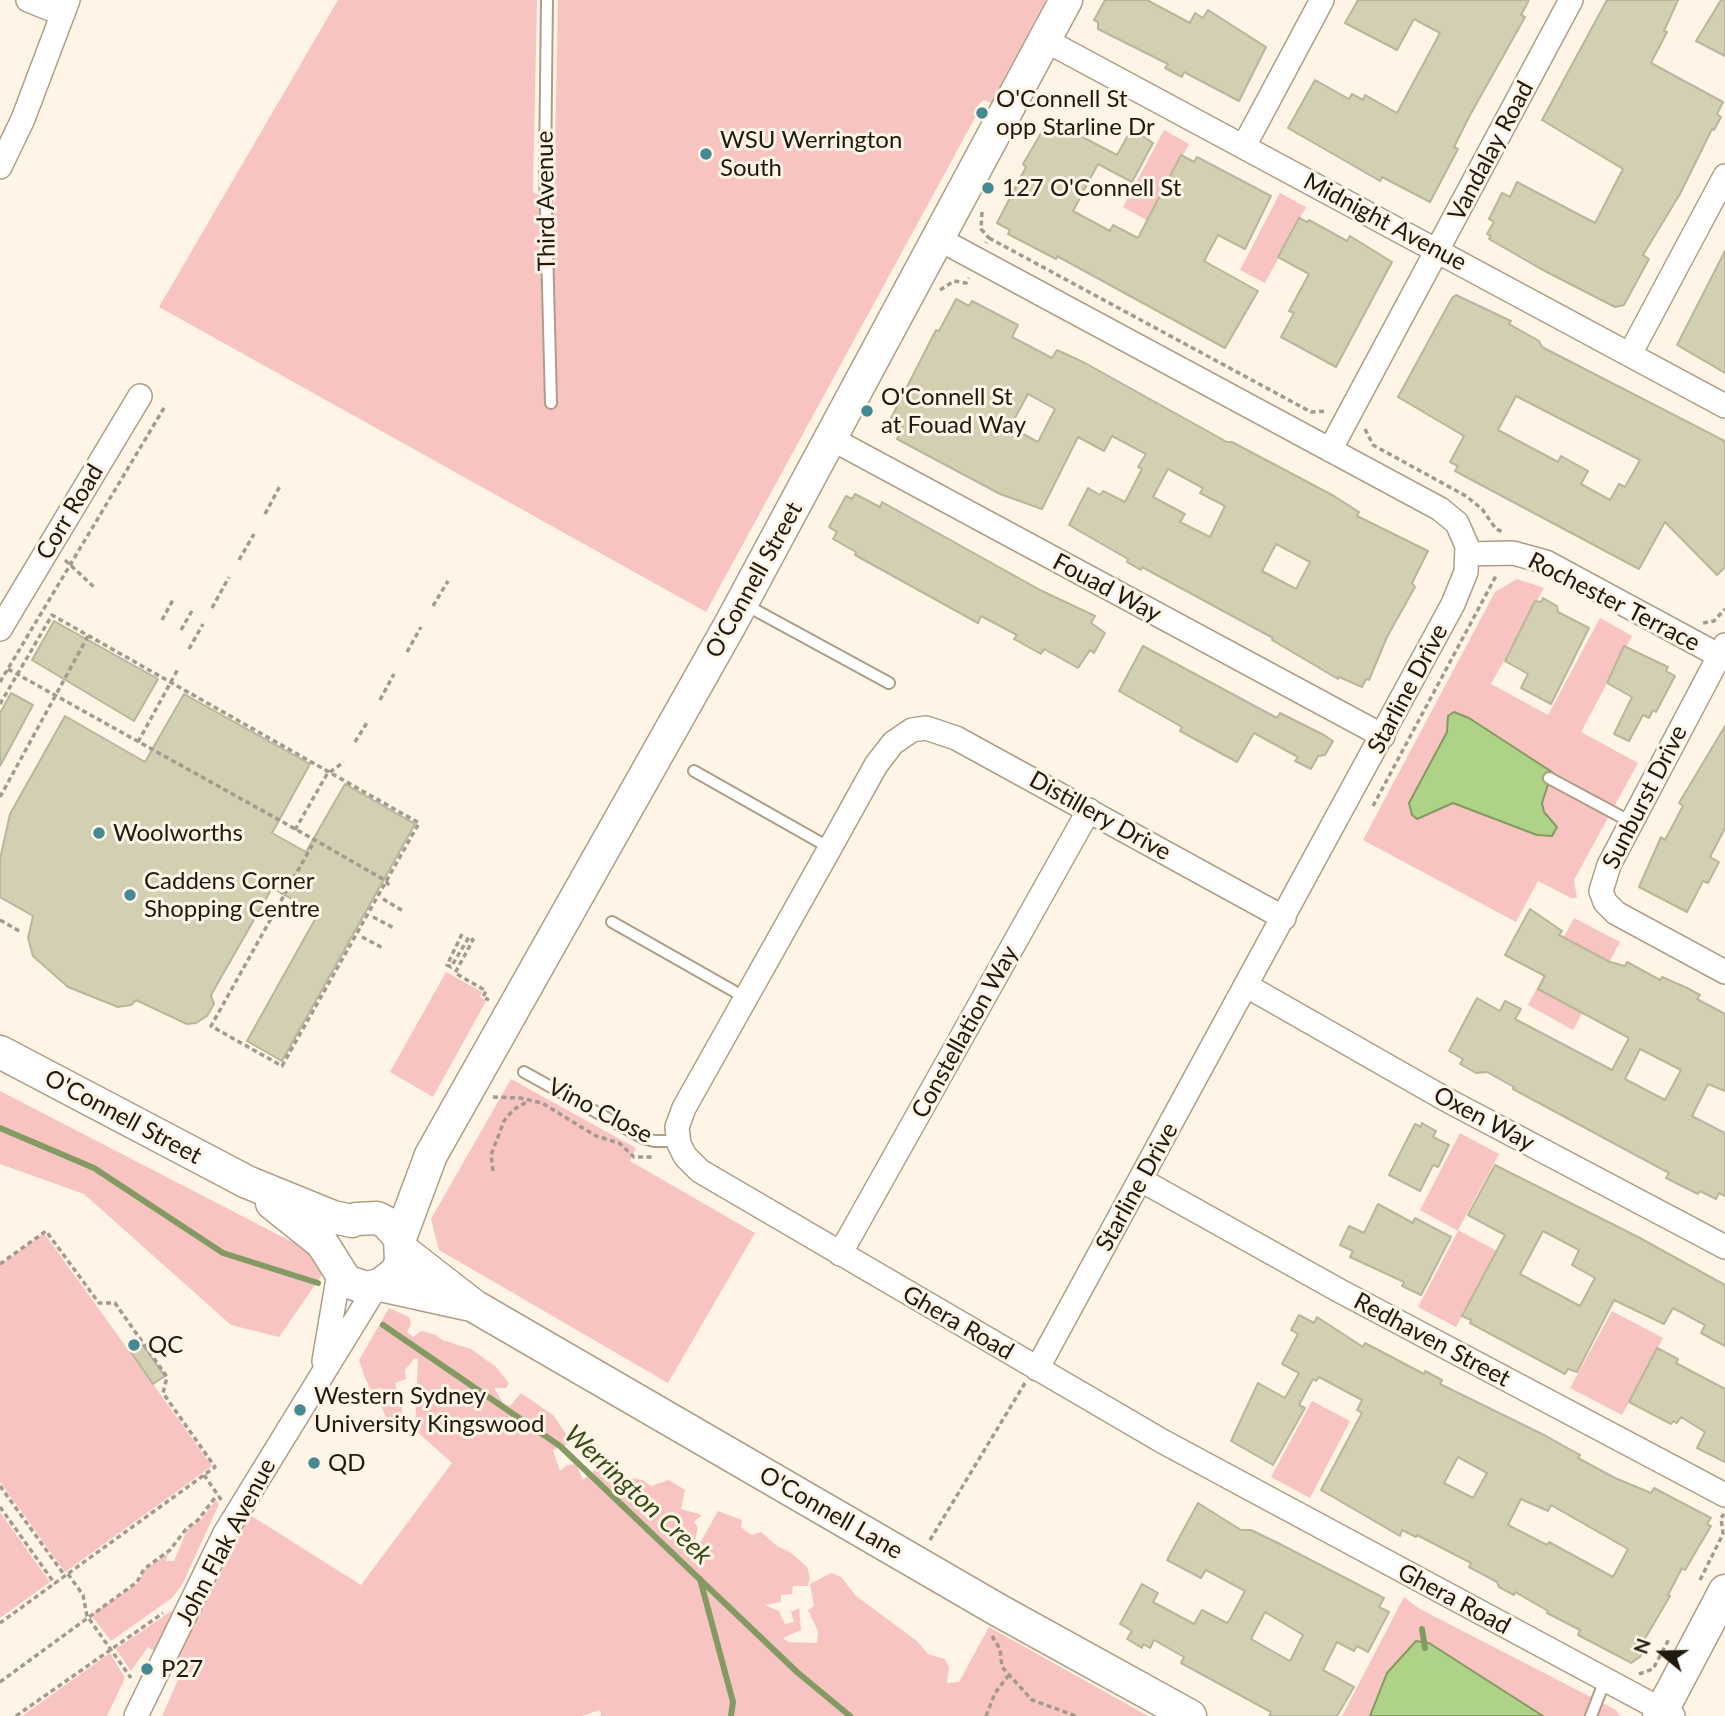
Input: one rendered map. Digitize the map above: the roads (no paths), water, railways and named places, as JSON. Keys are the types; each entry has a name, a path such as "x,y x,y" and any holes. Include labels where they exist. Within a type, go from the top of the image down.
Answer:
{"street":[{"path":"0,167 23,120 66,7 28,0"},
{"name":"O'Connell Street","path":"378,1286 397,1272 401,1244 431,1155 742,603 1066,0"},
{"path":"1244,146 1322,0"},
{"name":"Vandalay Road","path":"1331,450 1571,0"},
{"name":"Midnight Avenue","path":"1045,40 1725,406"},
{"path":"1630,354 1725,176"},
{"path":"939,239 1446,514 1462,530 1467,554"},
{"name":"Corr Road","path":"0,629 141,396"},
{"name":"Fouad Way","path":"832,439 1383,736"},
{"name":"Starline Drive","path":"1031,1376 1383,736 1453,604 1464,578 1467,554"},
{"name":"Rochester Terrace","path":"1467,554 1513,554 1541,560 1722,650"},
{"name":"Sunburst Drive","path":"1722,650 1602,878 1601,891 1605,902 1623,918 1725,972"},
{"name":"Distillery Drive","path":"830,848 876,765 893,743 912,730 926,727 956,738 1284,918"},
{"name":"Constellation Way","path":"841,1255 1089,810"},
{"path":"679,1141 677,1127 684,1108 830,848"},
{"name":"Oxen Way","path":"1247,986 1447,1100 1725,1247"},
{"name":"O'Connell Street","path":"0,1052 247,1182 333,1217 354,1220 377,1218 387,1223 401,1244"},
{"name":"Ghera Road","path":"679,1141 685,1156 700,1171 841,1255 1031,1376 1162,1441 1664,1714"},
{"name":"O'Connell Street","path":"337,1270 332,1257 336,1236 354,1220 386,1202 431,1155"},
{"name":"Redhaven Street","path":"1141,1180 1340,1291 1725,1495"},
{"name":"O'Connell Street","path":"247,1182 322,1243 337,1270"},
{"name":"O'Connell Lane","path":"401,1244 474,1306 998,1610 1190,1716"},
{"path":"337,1270 355,1286 378,1286"},
{"name":"John Flak Avenue","path":"322,1371 337,1270"},
{"name":"O'Connell Lane","path":"378,1286 474,1306"},
{"name":"John Flak Avenue","path":"136,1716 225,1533 322,1371 378,1286"},
{"path":"1664,1714 1712,1586"}],"lane":[{"name":"Third Avenue","path":"547,0 545,170 551,403"},
{"path":"742,603 889,683"},
{"path":"694,771 830,848"},
{"path":"1549,778 1631,822"},
{"path":"612,922 746,998"},
{"name":"Vino Close","path":"524,1072 643,1138 654,1142 679,1141"},
{"path":"1591,1716 1605,1680"}],"waterway":[{"name":"Werrington Creek","path":"0,1128 94,1168 223,1253 318,1283"},
{"name":"Werrington Creek","path":"383,1325 560,1446 797,1672 850,1716"},
{"path":"700,1579 733,1702 731,1716"},
{"path":"1422,1629 1425,1648"}],"place":[{"name":"O'Connell St opp Starline Dr","path":"982,113"},
{"name":"WSU Werrington South","path":"706,154"},
{"name":"127 O'Connell St","path":"988,188"},
{"name":"O'Connell St at Fouad Way","path":"867,411"},
{"name":"Woolworths","path":"99,833"},
{"name":"Caddens Corner Shopping Centre","path":"130,895"},
{"name":"QC","path":"134,1345"},
{"name":"Western Sydney University Kingswood","path":"300,1410"},
{"name":"QD","path":"314,1463"},
{"name":"P27","path":"147,1669"}]}
